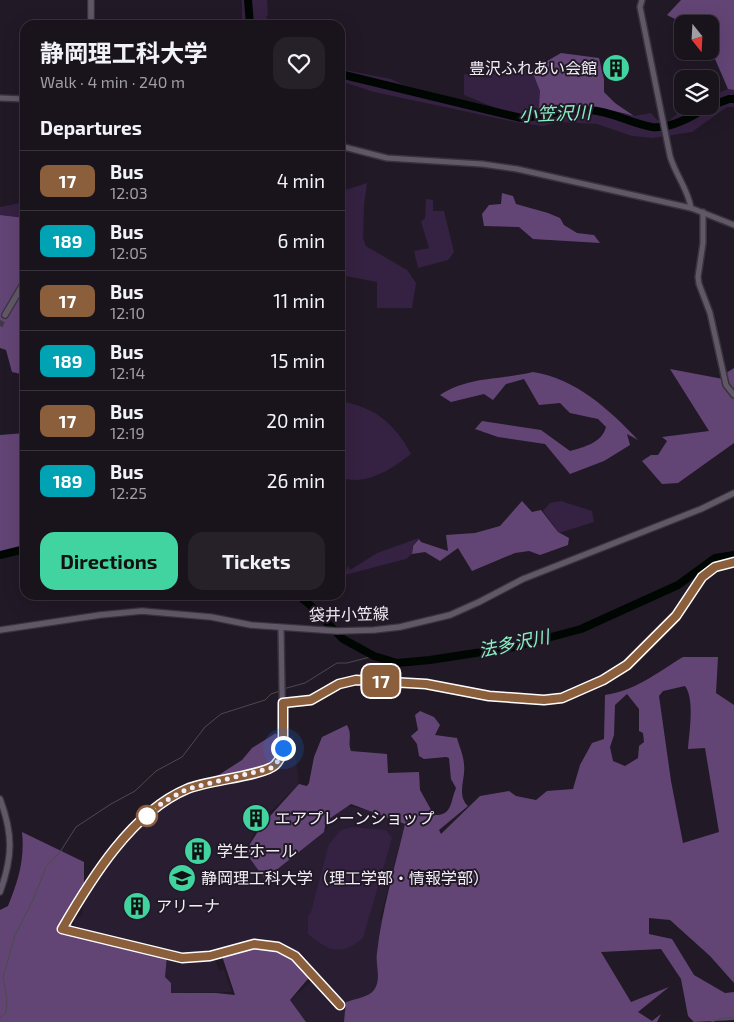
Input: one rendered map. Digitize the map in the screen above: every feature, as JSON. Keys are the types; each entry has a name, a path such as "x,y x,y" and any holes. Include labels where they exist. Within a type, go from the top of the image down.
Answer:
{"main road":[{"path":"91,0 91,20"},
{"path":"5,315 20,290"},
{"name":"袋井小笠線","path":"0,630 107,614 142,611 211,617 250,625 281,628 337,631 383,629 450,615 480,602 522,579 701,510 734,493"},
{"path":"0,798 11,839 8,869 0,892"}],"street":[{"path":"642,0 640,8 672,163 688,192 691,208"},
{"path":"0,98 20,99"},
{"path":"345,147 387,158 482,164 517,169 691,208 734,225"},
{"path":"703,212 703,243 699,284 710,313 726,386 734,395"},
{"path":"283,703 311,700 339,684 356,680 421,683 489,696 544,700 562,698 603,680 627,665 676,616 702,577 715,567 734,562"},
{"path":"281,628 283,748 282,754 275,764 265,771 196,786 162,803 111,852 81,896 62,929 182,958 210,956 254,944 278,947 295,956 340,1005"}],"shaded area":[{"path":"242,0 267,0 268,20 242,20"},
{"path":"681,0 734,0 734,90 728,89 715,60 719,60 719,15 674,15 674,18 667,15"},
{"path":"561,53 599,58 604,79 604,92 615,103 634,116 611,110 587,107 539,108 540,91 534,76 535,68"},
{"path":"535,68 534,76 540,91 540,108 580,105 634,116 651,113 657,120 669,121 676,115 716,115 692,132 653,138 632,136 597,124 557,122 543,126 520,123 374,92 345,83 345,70 391,79 404,85 498,109 464,95 464,74 479,76"},
{"path":"728,89 734,90 734,107 727,107 719,113 719,92"},
{"path":"367,183 363,238 366,246 407,270 416,283 412,308 377,308 377,282 345,276 345,190"},
{"path":"502,193 513,196 516,204 560,218 564,225 577,233 594,235 600,243 533,239 519,227 484,226 482,214 489,205 501,204"},
{"path":"426,199 433,200 433,211 444,211 454,252 448,260 418,268 414,251 429,248 421,222 425,218"},
{"path":"20,203 20,217 0,215 0,207"},
{"path":"0,215 20,217 20,374 12,372 6,350 0,348"},
{"path":"734,368 734,443 678,483 662,484 642,461 651,455 658,455 667,441 662,437 709,431 670,369 723,379 723,375"},
{"path":"533,372 563,381 591,397 638,440 627,434 630,445 604,461 570,474 545,444 498,437 475,429 482,421 541,430 570,451 592,444 601,437 606,427 598,419 570,413 560,403 539,405 524,379 506,384 493,400 484,394 451,402 440,395 473,381"},
{"path":"345,402 363,407 382,418 398,433 411,454 378,475 359,480 345,478"},
{"path":"20,433 20,552 0,555 0,435"},
{"path":"522,501 532,512 541,510 558,532 569,538 568,545 540,555 529,551 515,553 472,571 458,548 440,561 425,552 412,554 413,546 419,539 421,542 448,551 446,535 475,533 500,526"},
{"path":"561,501 592,511 594,522 559,533 543,511 550,503"},
{"path":"419,538 412,547 412,554 406,559 345,575 348,565 350,570 377,553"},
{"path":"683,657 718,657 716,693 734,705 734,983 710,956 670,920 649,918 649,934 672,939 694,975 725,993 734,992 734,1020 694,1022 688,1016 681,979 661,949 601,952 631,1002 669,987 638,1012 652,1021 661,1014 657,1022 344,1022 346,1002 369,994 374,990 378,981 377,957 379,937 405,824 351,804 326,821 324,832 265,879 245,852 262,825 299,784 307,786 314,757 322,737 347,725 350,732 351,751 387,754 388,773 419,772 420,790 434,815 440,815 450,807 456,788 451,779 449,758 424,759 419,756 417,744 411,736 418,730 415,715 420,711 434,717 440,725 435,735 457,738 464,762 462,792 464,802 468,806 439,830 441,834 480,796 509,791 516,796 536,800 547,791 573,789 580,765 592,743 604,739 605,695 636,685","holes":["685,686 691,707 688,749 705,748 719,832 683,843 671,781 659,696 663,691","627,694 639,709 639,731 643,733 644,742 639,746 638,758 625,766 613,761 610,747 614,735 615,705"]},
{"path":"276,733 279,741 278,750 270,765 214,778 242,760 252,748"},
{"path":"293,735 299,784 260,822 245,852 265,878 327,829 325,821 348,806 402,817 405,824 380,919 406,927 425,952 369,995 365,996 344,1022 306,1022 290,1000 318,976 294,951 283,945 255,940 212,952 219,971 224,970 232,992 171,993 165,977 165,951 77,929 73,920 82,915 83,901 105,868 125,843 165,806 190,793 267,776 284,761 288,738"},
{"path":"352,827 386,830 392,838 363,938 348,948 335,950 308,934 308,917 311,912 329,844 341,830"},
{"path":"22,832 84,862 84,891 70,920 72,927 88,940 105,940 167,955 165,977 171,983 171,993 235,995 221,953 254,944 284,949 312,974 290,1000 306,1022 0,1022 0,910 8,906 18,879 22,861"}],"waterway":[{"name":"小笠沢川","path":"248,0 250,20"},
{"name":"小笠沢川","path":"345,75 521,118 571,110 589,110 652,127 659,127 682,121 694,115"},
{"name":"小笠沢川","path":"719,103 734,99"},
{"name":"法多沢川","path":"0,555 20,550"},
{"name":"法多沢川","path":"304,600 343,639 374,656 397,663 430,660 514,647 581,629 678,585 715,558 734,555"},
{"path":"283,689 305,683 337,663 347,663 374,656"},
{"path":"0,1018 6,1013 7,1000 3,977 15,935 33,900 46,867 60,852 76,827 135,791 156,771 182,757 205,727 221,714 265,700 271,694 280,691"},
{"path":"711,1022 724,1018 734,1018"}],"tunnel":[{"path":"0,326 5,315"}],"bus line":[{"name":"17","path":"340,1005 295,956 278,947 254,944 210,956 182,958 62,929 81,896 111,852 149,813 162,803 187,789 206,783 265,771 279,760 283,748 283,703 305,702 318,697 332,687 356,680 426,684 489,696 544,700 562,698 603,680 627,665 684,608 702,577 715,567 734,562"}],"place":[{"name":"豊沢ふれあい会館","path":"616,68"},
{"name":"エアプレーンショップ","path":"256,818"},
{"name":"学生ホール","path":"198,851"},
{"name":"静岡理工科大学（理工学部・情報学部）","path":"182,878"},
{"name":"アリーナ","path":"137,906"}],"route":[{"path":"147,816 162,803 187,789 271,768 279,760 283,748"}]}
